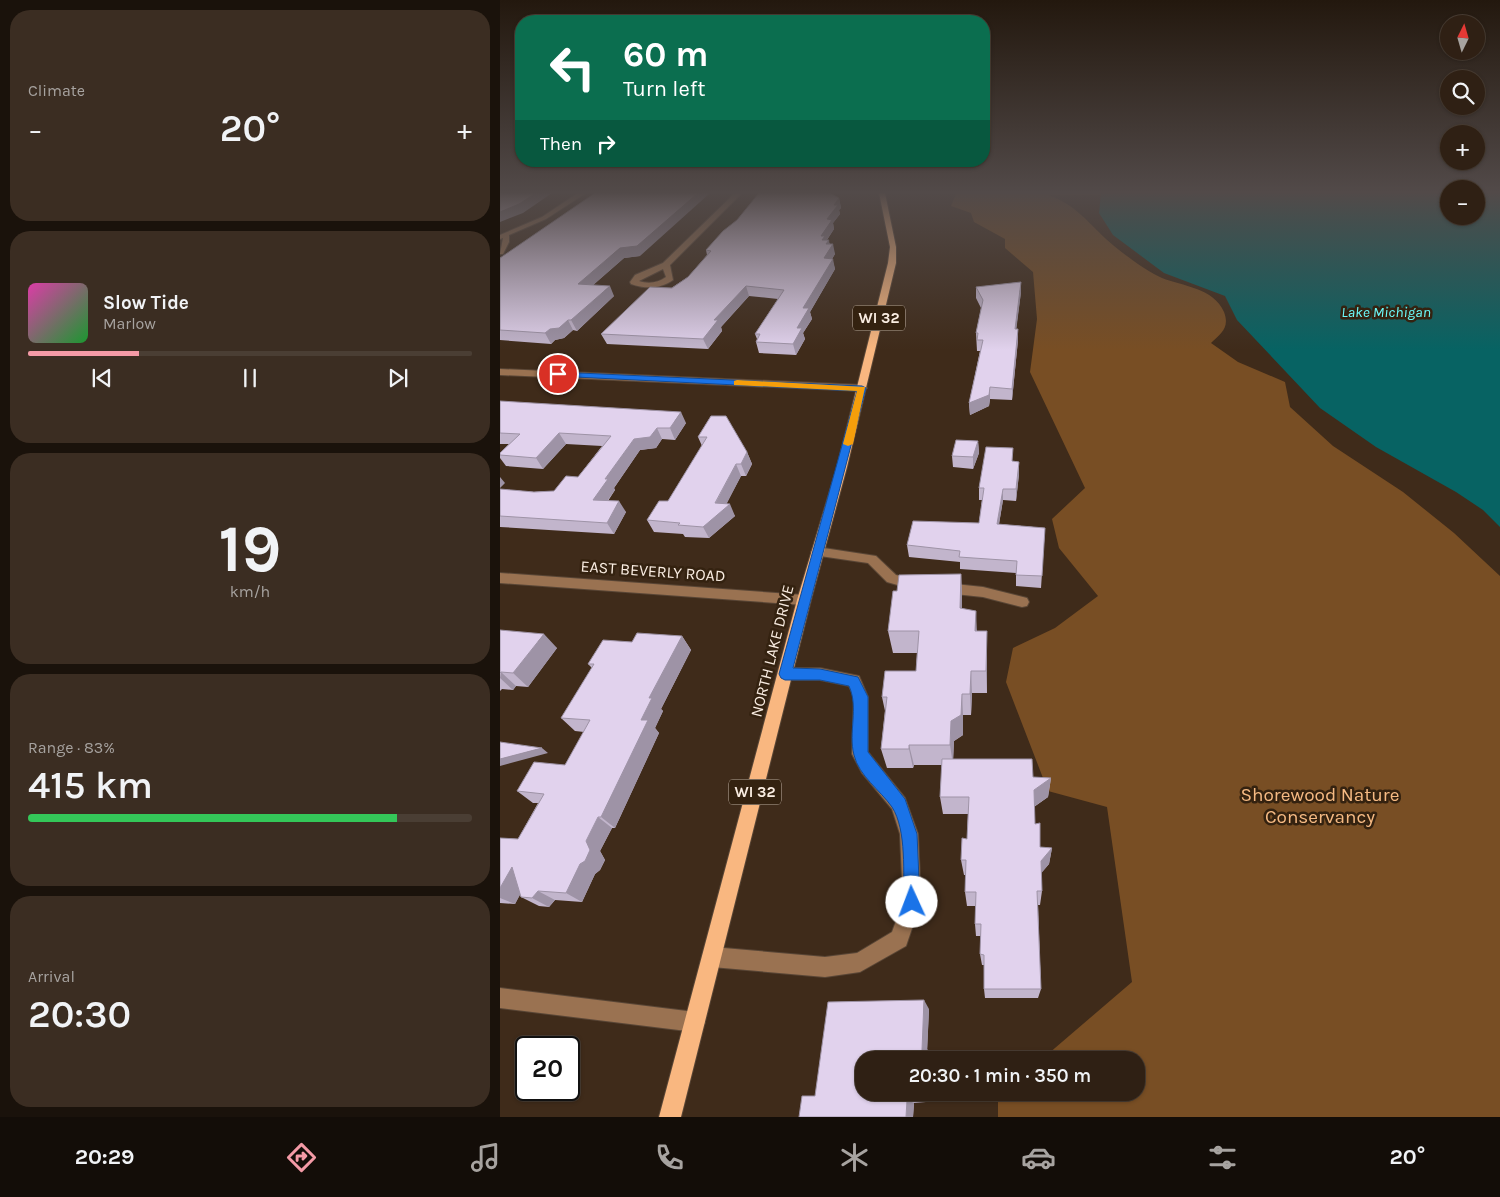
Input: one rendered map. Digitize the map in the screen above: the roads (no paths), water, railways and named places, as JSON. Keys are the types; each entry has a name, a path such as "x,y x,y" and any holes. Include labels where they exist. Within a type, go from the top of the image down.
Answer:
{"main road":[{"name":"NORTH LAKE DRIVE","path":"670,1117 804,600 842,467 892,263 894,245"}],"street":[{"path":"666,265 686,245"},
{"path":"500,372 862,388"},
{"path":"817,552 872,559 892,579 908,585 983,592 1022,602"},
{"name":"EAST BEVERLY ROAD","path":"500,578 804,600"},
{"path":"712,957 825,966 860,962 899,939 912,902 909,834 899,804 868,767 860,754 861,697 854,681 820,674 785,674"},
{"path":"500,998 695,1022"}],"water":[{"name":"Lake Michigan","path":"1127,245 1500,245 1500,527 1483,510 1456,492 1376,447 1320,408 1237,320 1225,296 1164,273"}],"park label":[{"name":"Shorewood Nature Conservancy","path":"1320,806"}]}
